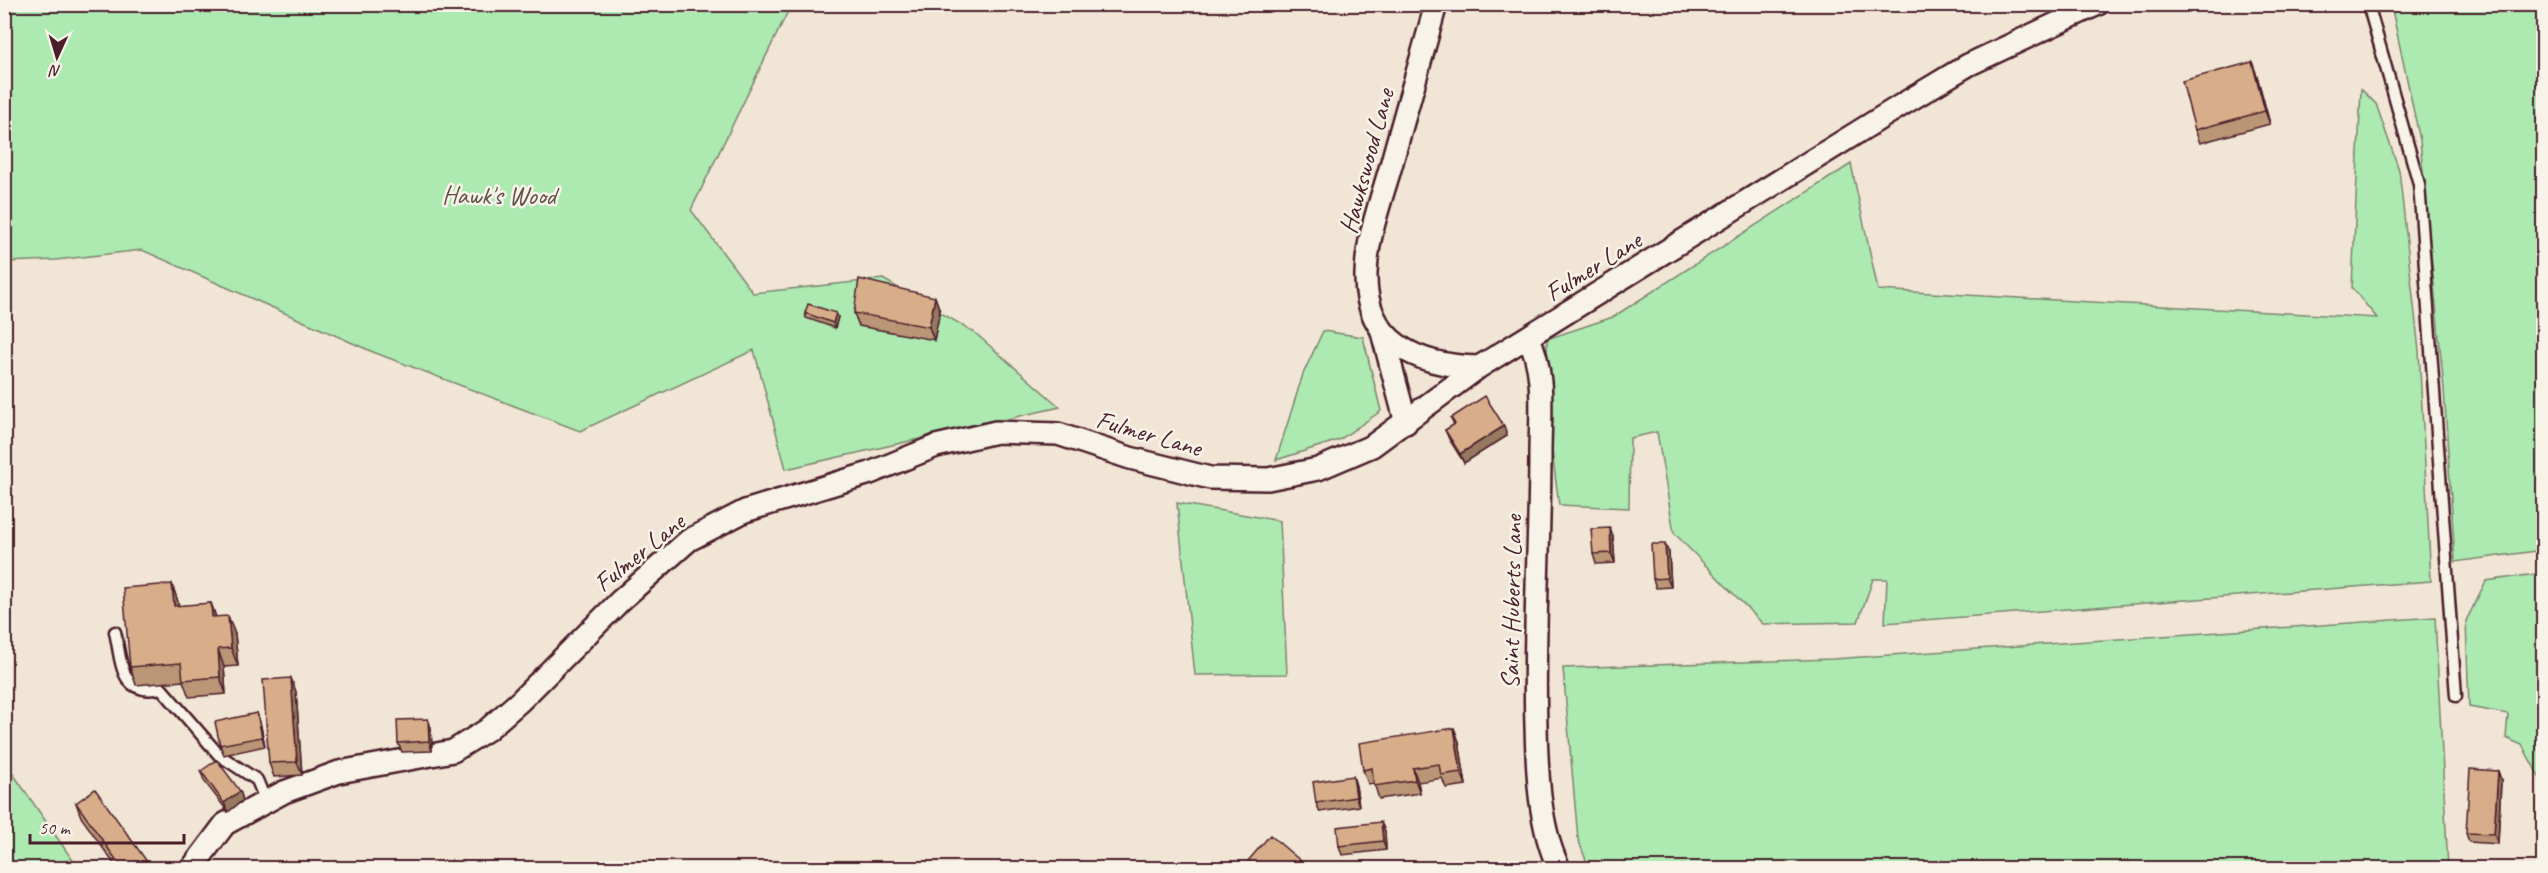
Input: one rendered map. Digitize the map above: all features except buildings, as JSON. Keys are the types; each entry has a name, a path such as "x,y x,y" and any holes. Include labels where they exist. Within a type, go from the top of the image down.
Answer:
{"street":[{"name":"Hawkswood Lane","path":"1406,423 1382,331 1371,308 1366,272 1374,229 1436,4"},
{"name":"Fulmer Lane","path":"192,868 225,824 284,792 339,772 453,751 487,730 520,701 621,600 689,540 745,511 870,472 936,446 996,432 1058,434 1130,458 1209,478 1268,479 1318,469 1372,446 1479,367 1968,65 2098,4"},
{"path":"1382,331 1418,358 1448,365 1479,367"},
{"name":"Saint Huberts Lane","path":"1528,337 1536,352 1539,368 1540,426 1534,674 1537,771 1544,815 1559,868"}],"lane":[{"path":"2368,4 2419,184 2456,696"},
{"path":"115,632 120,666 130,683 147,691 161,688 219,755 257,780 266,802"}],"green space":[{"name":"Hawk's Wood","path":"4,5 791,5 691,210 753,293 883,279 974,332 1060,407 786,469 754,350 580,431 373,352 142,250 56,260 5,262"},
{"path":"2391,5 2543,5 2543,550 2455,562 2444,389 2420,140"},
{"path":"2361,89 2376,104 2399,170 2419,351 2431,581 1885,623 1887,579 1873,579 1858,622 1763,624 1674,533 1657,432 1630,438 1629,508 1559,505 1548,420 1547,339 1613,317 1851,164 1878,290 2377,318 2352,288"},
{"path":"1323,331 1363,337 1381,411 1339,440 1276,460 1303,374"},
{"path":"1177,503 1280,521 1287,674 1195,675"},
{"path":"2544,573 2543,784 2522,745 2506,738 2508,714 2469,707 2466,621 2486,581"},
{"path":"2435,617 2448,868 1589,868 1578,839 1563,668 1833,659"},
{"path":"5,762 78,868 5,868"}]}
